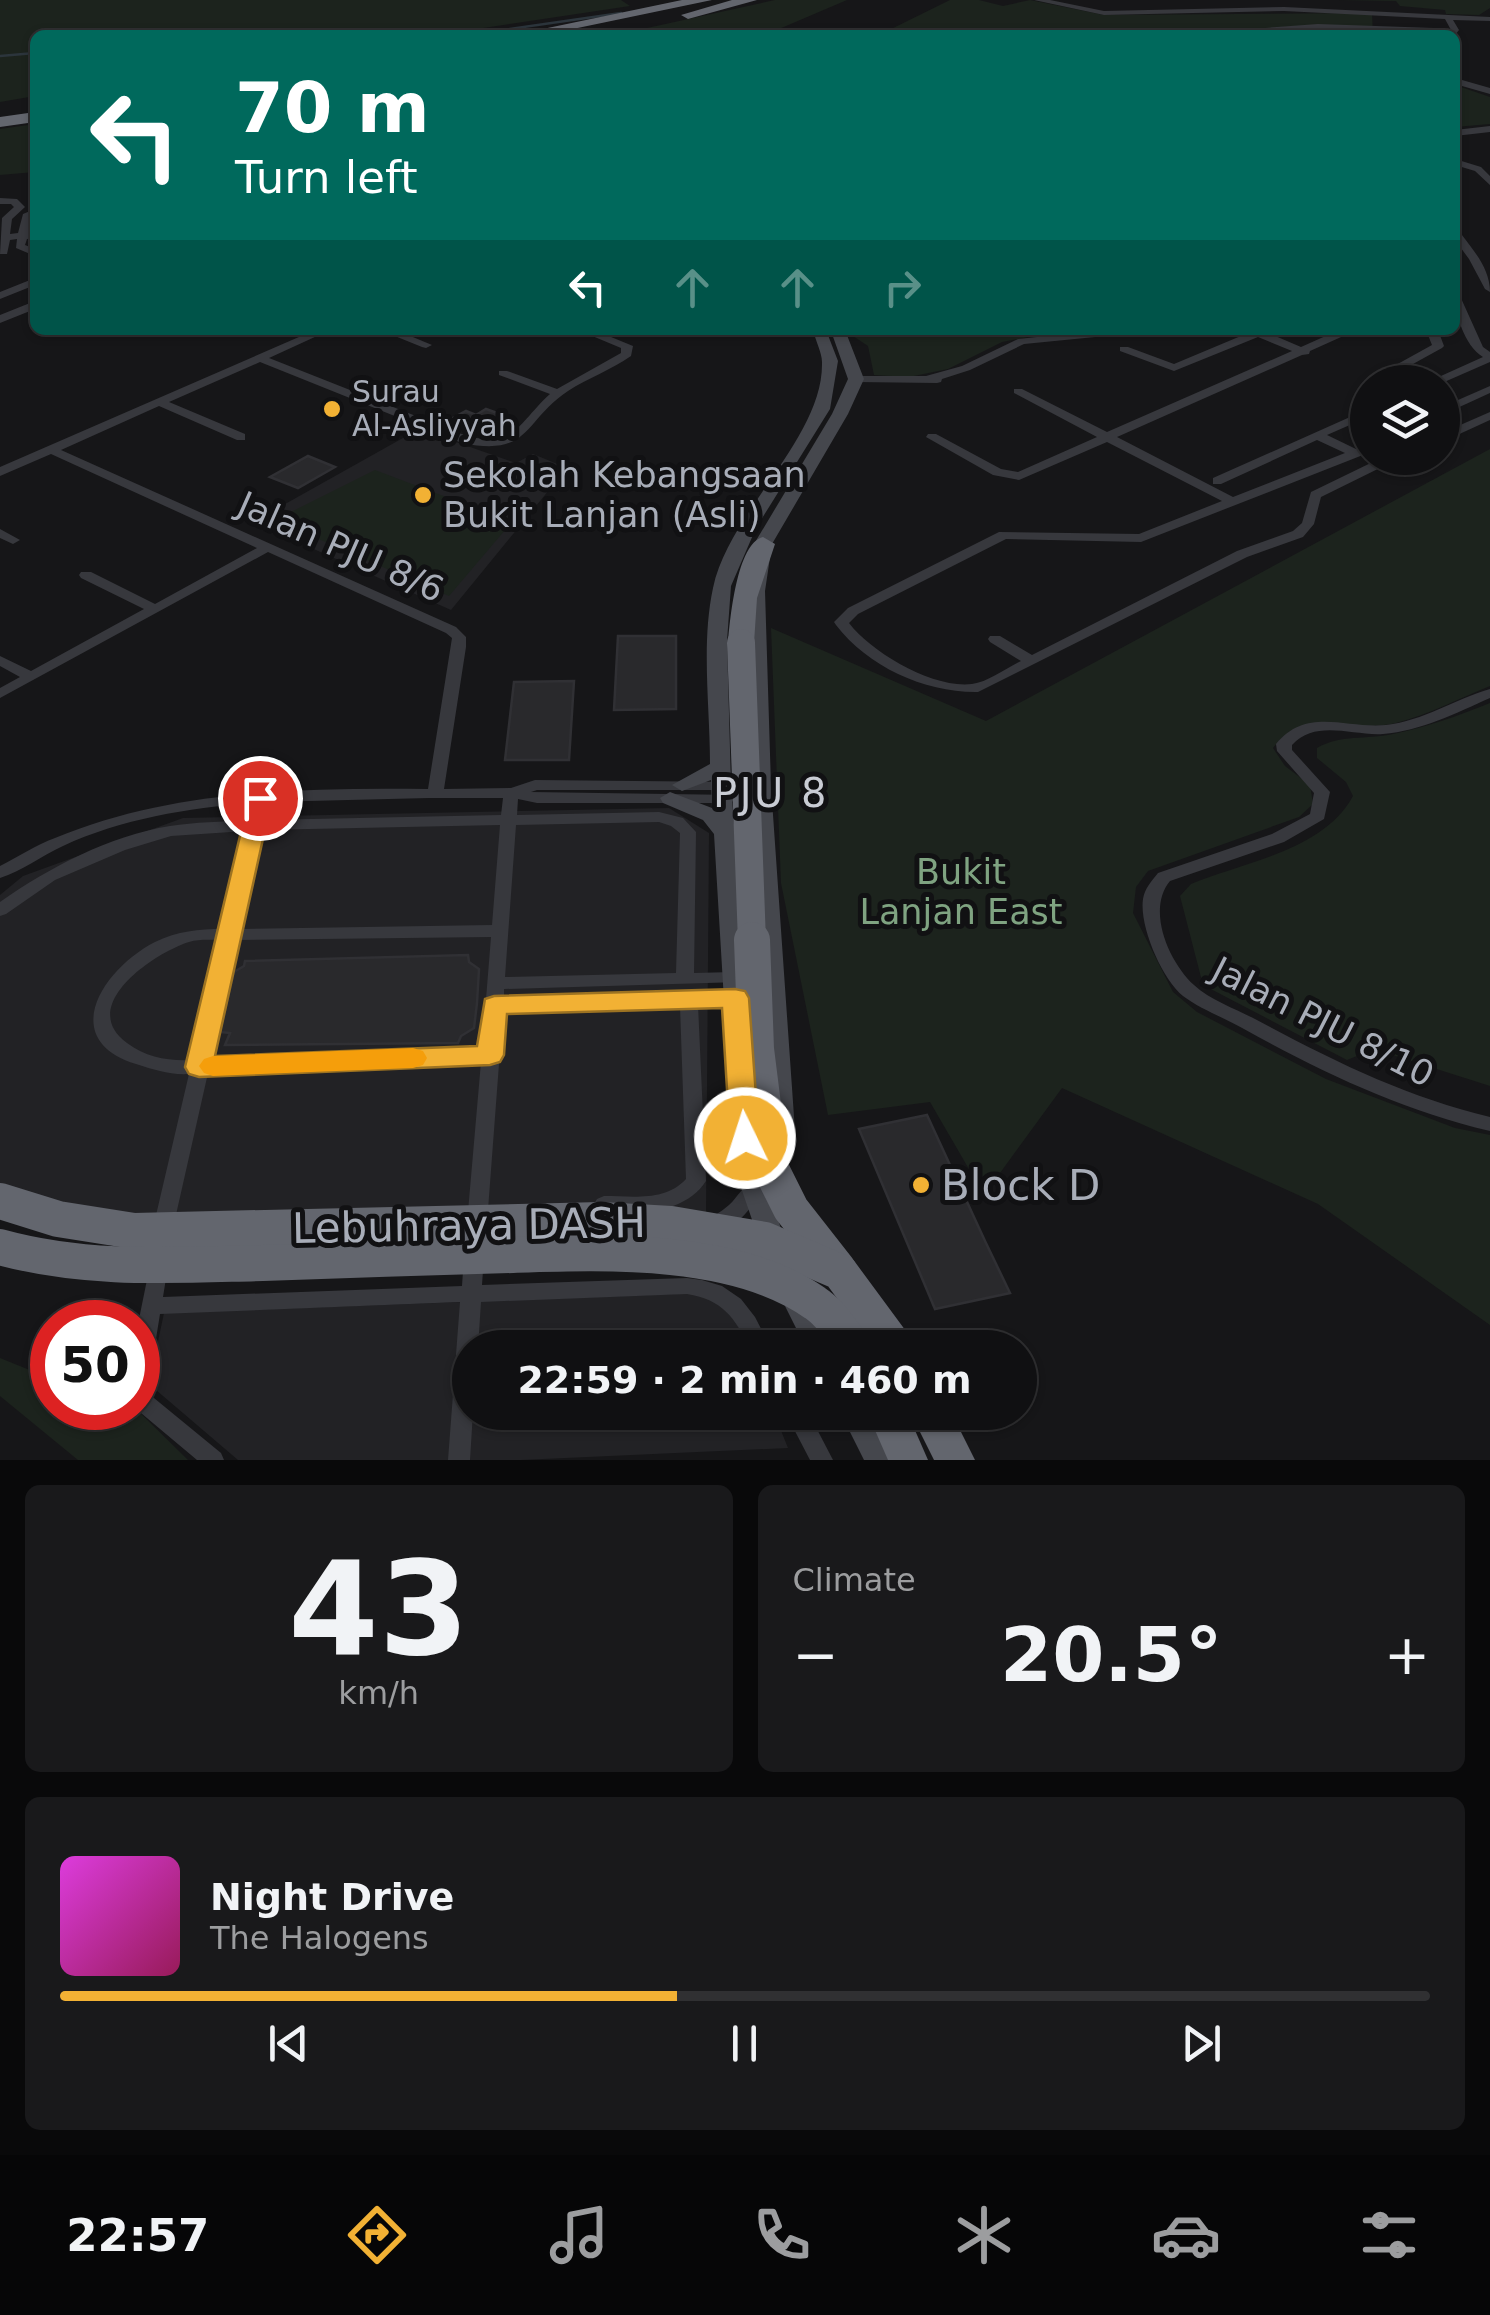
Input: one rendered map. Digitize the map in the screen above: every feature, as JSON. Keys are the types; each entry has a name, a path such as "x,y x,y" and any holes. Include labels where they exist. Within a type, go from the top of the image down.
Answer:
{"highway":[{"path":"546,30 705,0"},
{"path":"598,30 750,0"},
{"path":"0,114 30,109"},
{"path":"0,122 30,118"},
{"path":"763,544 744,598 742,642 756,1049 770,1169 791,1209 883,1330"},
{"name":"Lebuhraya DASH","path":"0,1201 58,1219 134,1230 602,1220 671,1224 766,1240 840,1272"},
{"name":"Lebuhraya DASH","path":"0,1247 36,1257 121,1266 600,1252 746,1271 815,1301 840,1330"},
{"path":"895,1430 908,1460"},
{"path":"939,1430 954,1460"}],"main road":[{"path":"827,335 830,362 822,409 763,544 756,635 786,1163 855,1330"},
{"path":"811,1330 787,1279 747,1167 722,783 718,641 722,586 747,528 840,414 856,379 829,335"},
{"path":"676,792 722,783"},
{"path":"676,792 710,815 727,837"},
{"path":"863,1430 879,1460"},
{"path":"905,1430 921,1460"}],"street":[{"path":"1038,0 1104,13 1284,9 1490,19"},
{"path":"1427,15 1433,30"},
{"path":"1447,16 1454,30"},
{"path":"1265,30 1318,26 1395,30"},
{"path":"1460,75 1490,84"},
{"path":"1460,82 1490,92"},
{"path":"1460,132 1490,129"},
{"path":"1460,164 1478,170 1490,182"},
{"path":"0,201 17,202 20,207 7,218 2,251 30,262"},
{"path":"5,237 29,236"},
{"path":"1460,240 1490,289"},
{"path":"1460,258 1474,258"},
{"path":"0,296 30,283"},
{"path":"0,310 30,298"},
{"path":"0,319 30,307"},
{"path":"1460,308 1478,349 1490,358 1460,371"},
{"path":"0,472 312,335"},
{"path":"399,335 426,345"},
{"path":"259,358 466,440 506,443 520,435 558,393 627,354 627,346 597,335"},
{"path":"856,379 956,382 966,378 966,368 1022,341 1084,335"},
{"path":"1124,349 1174,368 1250,335"},
{"path":"1270,335 1309,350"},
{"path":"932,438 997,472 1019,476 1338,335"},
{"path":"1405,365 1438,346 1434,335"},
{"path":"502,373 558,393"},
{"path":"1460,403 1490,389"},
{"path":"1018,391 1234,502"},
{"path":"160,402 241,437"},
{"path":"1460,430 1490,416"},
{"path":"1218,481 1350,420"},
{"path":"1316,436 1350,447"},
{"name":"Jalan PJU 8/6","path":"51,450 451,630 459,637 436,794"},
{"path":"1350,455 1141,538 1004,535 853,611 840,622 909,675 949,690 978,688 1242,554 1298,534 1308,524 1316,495 1350,475"},
{"path":"0,694 268,547"},
{"path":"86,575 155,609"},
{"path":"995,639 1032,661"},
{"path":"0,660 31,677"},
{"name":"Jalan PJU 8/10","path":"1490,693 1422,721 1384,730 1310,726 1296,731 1284,744 1285,752 1322,792 1318,816 1278,838 1164,877 1156,884 1150,904 1169,962 1189,990 1376,1088 1443,1115 1490,1124"},
{"path":"0,873 68,838 142,814 208,801 511,793 537,798 676,792 722,783 762,792"},
{"path":"458,1460 511,793"},
{"path":"153,1300 165,1216 260,798"},
{"path":"0,910 49,876 119,846 170,831 254,825 659,817 677,822 688,832 685,978"},
{"path":"490,1055 199,1067 153,1065 120,1050 103,1021 106,992 131,964 156,948 192,935 500,931"},
{"path":"496,983 685,978 734,988"},
{"path":"494,1005 689,1000 734,988"},
{"path":"0,1187 81,1211 165,1216 672,1200 691,1188 696,1170 689,1000"},
{"path":"0,1232 78,1249 160,1252 690,1235 722,1223 753,1190"},
{"path":"475,1244 719,1250 756,1261 787,1279"},
{"path":"160,1306 421,1292 700,1287 722,1295 741,1309 752,1330"},
{"path":"160,1416 212,1460"},
{"path":"806,1430 822,1460"}],"shaded area":[{"name":"Sekolah Kebangsaan Bukit Lanjan (Asli)","path":"419,429 516,463 533,454 567,468 451,610 253,522"},
{"path":"669,808 709,833 706,1214 0,1219 0,895 23,876 183,818"},
{"path":"704,1293 733,1307 742,1330 452,1330 452,1430 781,1430 788,1448 521,1460 238,1460 160,1393 160,1332 164,1313"}],"green space":[{"path":"0,0 621,0 630,6 470,30 30,30 30,97 0,102"},
{"path":"775,0 847,0 777,30 638,30"},
{"path":"950,0 979,0 1003,6 1030,0 1104,15 1372,13 1373,30 889,30"},
{"path":"1338,0 1490,0 1490,8 1479,15 1446,14 1445,10 1400,6 1396,1"},
{"path":"1460,87 1490,97 1490,124 1460,127"},
{"path":"30,125 30,172 0,175 0,129"},
{"path":"852,335 1039,335 1002,342 948,369 909,377 874,375 868,346"},
{"name":"Bukit Lanjan East","path":"1490,449 1490,686 1396,723 1315,724 1286,735 1273,748 1285,766 1310,785 1313,804 1299,817 1148,871 1136,887 1133,913 1173,992 1197,1012 1326,1079 1455,1128 1490,1135 1490,1325 1318,1204 1062,1088 984,1195 930,1102 828,1115 781,883 771,628 986,721 1442,475 1460,475 1460,465"},
{"path":"375,470 512,522 449,596 275,520"},
{"path":"1490,703 1490,1086 1374,1049 1347,1060 1203,985 1180,896 1191,884 1303,842 1340,815 1353,796 1346,782 1317,758 1317,748 1335,741 1418,728"},
{"path":"0,1358 30,1370 30,1421 0,1396"},
{"path":"41,1430 157,1430 188,1460 78,1460"}],"building":[{"path":"486,409 511,418 501,424 508,426 488,435 449,420 466,411 476,415"},
{"path":"308,456 335,467 298,488 270,477"},
{"path":"618,636 676,636 676,709 614,710"},
{"path":"574,681 569,760 505,760 514,682"},
{"path":"468,955 469,962 479,969 477,1003 474,1028 461,1036 458,1043 225,1045 230,1033 220,1032 234,972 245,961"},
{"name":"Block D","path":"927,1115 1010,1293 935,1309 859,1129"}],"waterway":[{"path":"503,30 621,13"},
{"path":"0,56 30,53"}],"slow traffic":[{"path":"213,1066 413,1058"}],"place":[{"name":"Surau Al-Asliyyah","path":"332,409"},
{"name":"Sekolah Kebangsaan Bukit Lanjan (Asli)","path":"423,495"},
{"name":"Block D","path":"921,1185"}],"district":[{"name":"PJU 8","path":"771,793"}],"route":[{"path":"260,798 199,1067 490,1055 494,1005 735,998 745,1138"}]}
